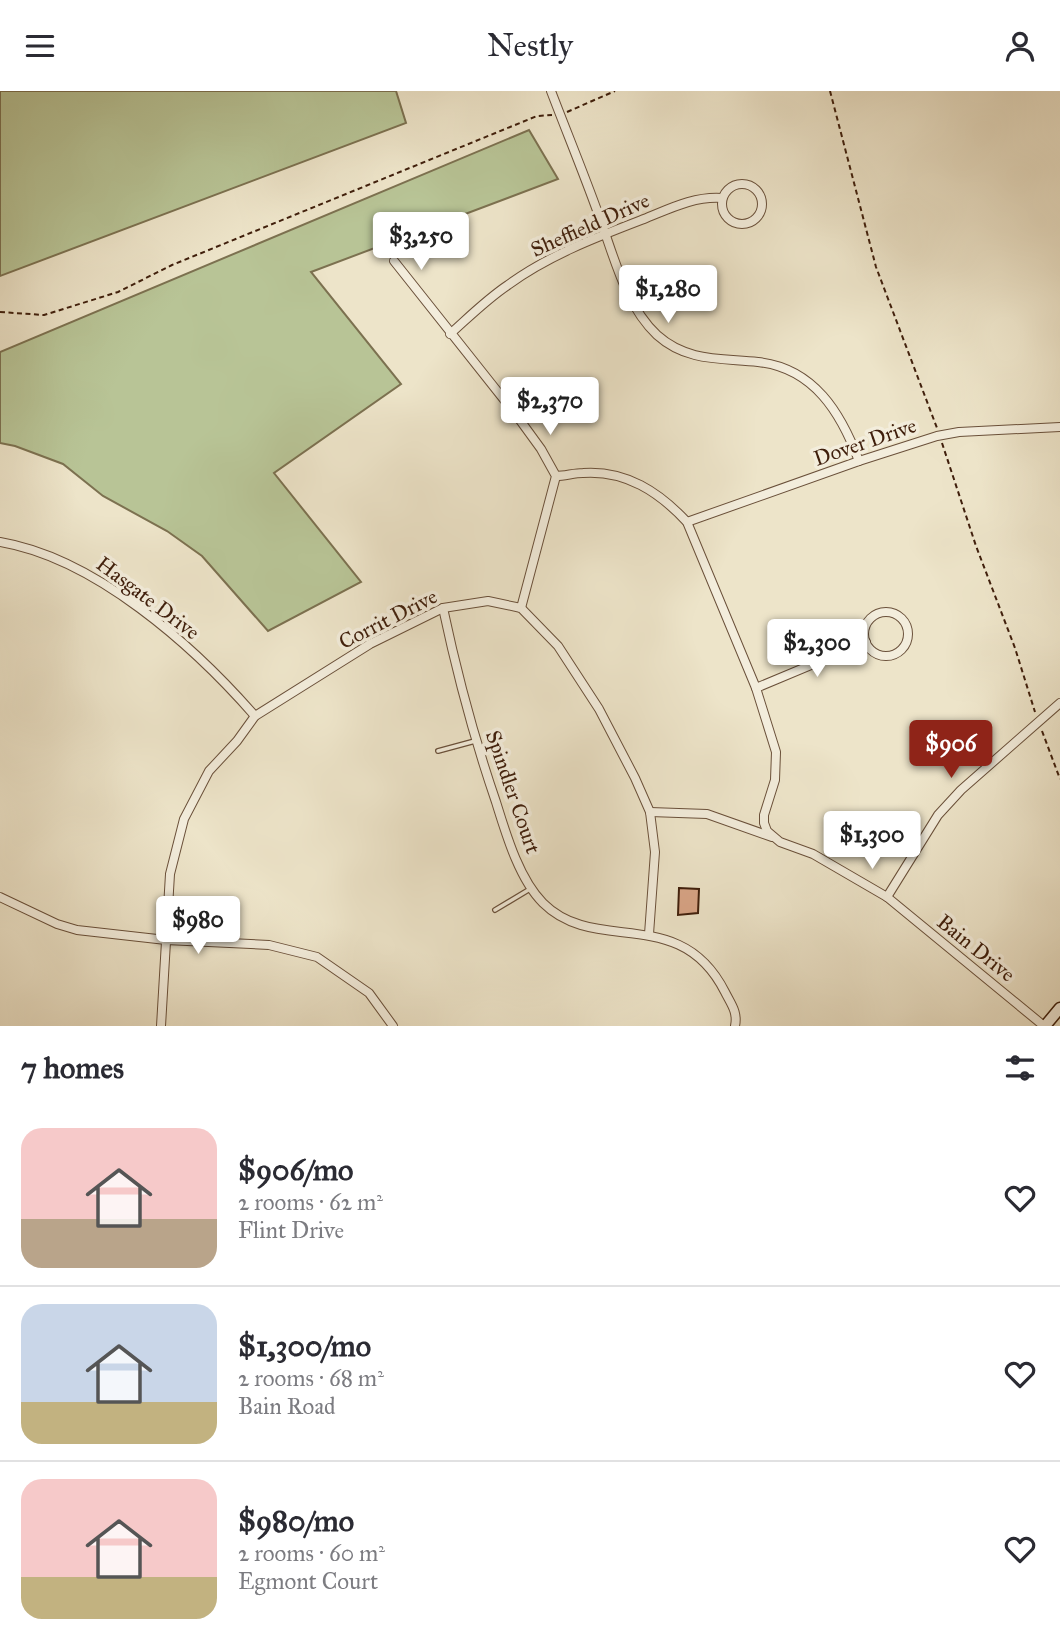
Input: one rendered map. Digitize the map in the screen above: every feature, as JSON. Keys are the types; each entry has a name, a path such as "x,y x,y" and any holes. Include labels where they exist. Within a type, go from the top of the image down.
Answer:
{"main road":[{"path":"1044,1026 1060,1008"}],"street":[{"path":"551,91 615,262 635,306 658,335 680,351 695,356 760,362 809,381 829,401 842,422 859,461"},
{"name":"Sheffield Drive","path":"748,184 759,192 761,211 752,222 739,224 726,218 722,198 729,187 748,184"},
{"name":"Sheffield Drive","path":"450,334 507,285 546,261 684,203 710,197 722,198"},
{"path":"394,261 517,416 541,449 556,476 521,608 558,646 599,709 650,812 654,852 649,934"},
{"name":"Dover Drive","path":"687,522 922,440 959,432 1060,427"},
{"path":"556,476 608,473 631,479 662,498 687,522 756,688 776,752 775,780 764,815 764,823 772,837"},
{"name":"Hasgate Drive","path":"0,542 18,545 76,566 122,597 209,666 256,716"},
{"name":"Corrit Drive","path":"161,1026 170,874 184,818 209,771 256,716 370,644 443,608 488,601 521,608"},
{"name":"Spindler Court","path":"443,608 475,741 510,847 531,888 543,903 573,922 602,929 649,934 674,942 696,955 716,973 737,1016 736,1026"},
{"path":"881,613 895,614 906,624 908,638 901,650 895,654 882,655 870,648 866,642 865,628 869,621 881,613"},
{"path":"756,688 866,642"},
{"path":"887,897 938,815 961,790 1060,703"},
{"path":"650,812 707,814 772,837"},
{"name":"Bain Drive","path":"772,837 842,870 887,897 1044,1026"},
{"path":"0,897 76,930 166,940 269,945 317,957 369,993 393,1026"}],"lane":[{"path":"438,751 475,741"},
{"path":"495,910 531,888"}],"path":[{"path":"0,312 44,315 118,292 172,265 537,116 560,115 615,91"}],"green space":[{"path":"0,91 396,91 406,123 0,276"},
{"path":"529,130 558,179 311,272 401,384 274,473 361,582 268,631 202,556 167,531 103,496 63,464 0,443 0,352"}],"building":[{"path":"679,888 699,889 698,913 678,915"}]}
